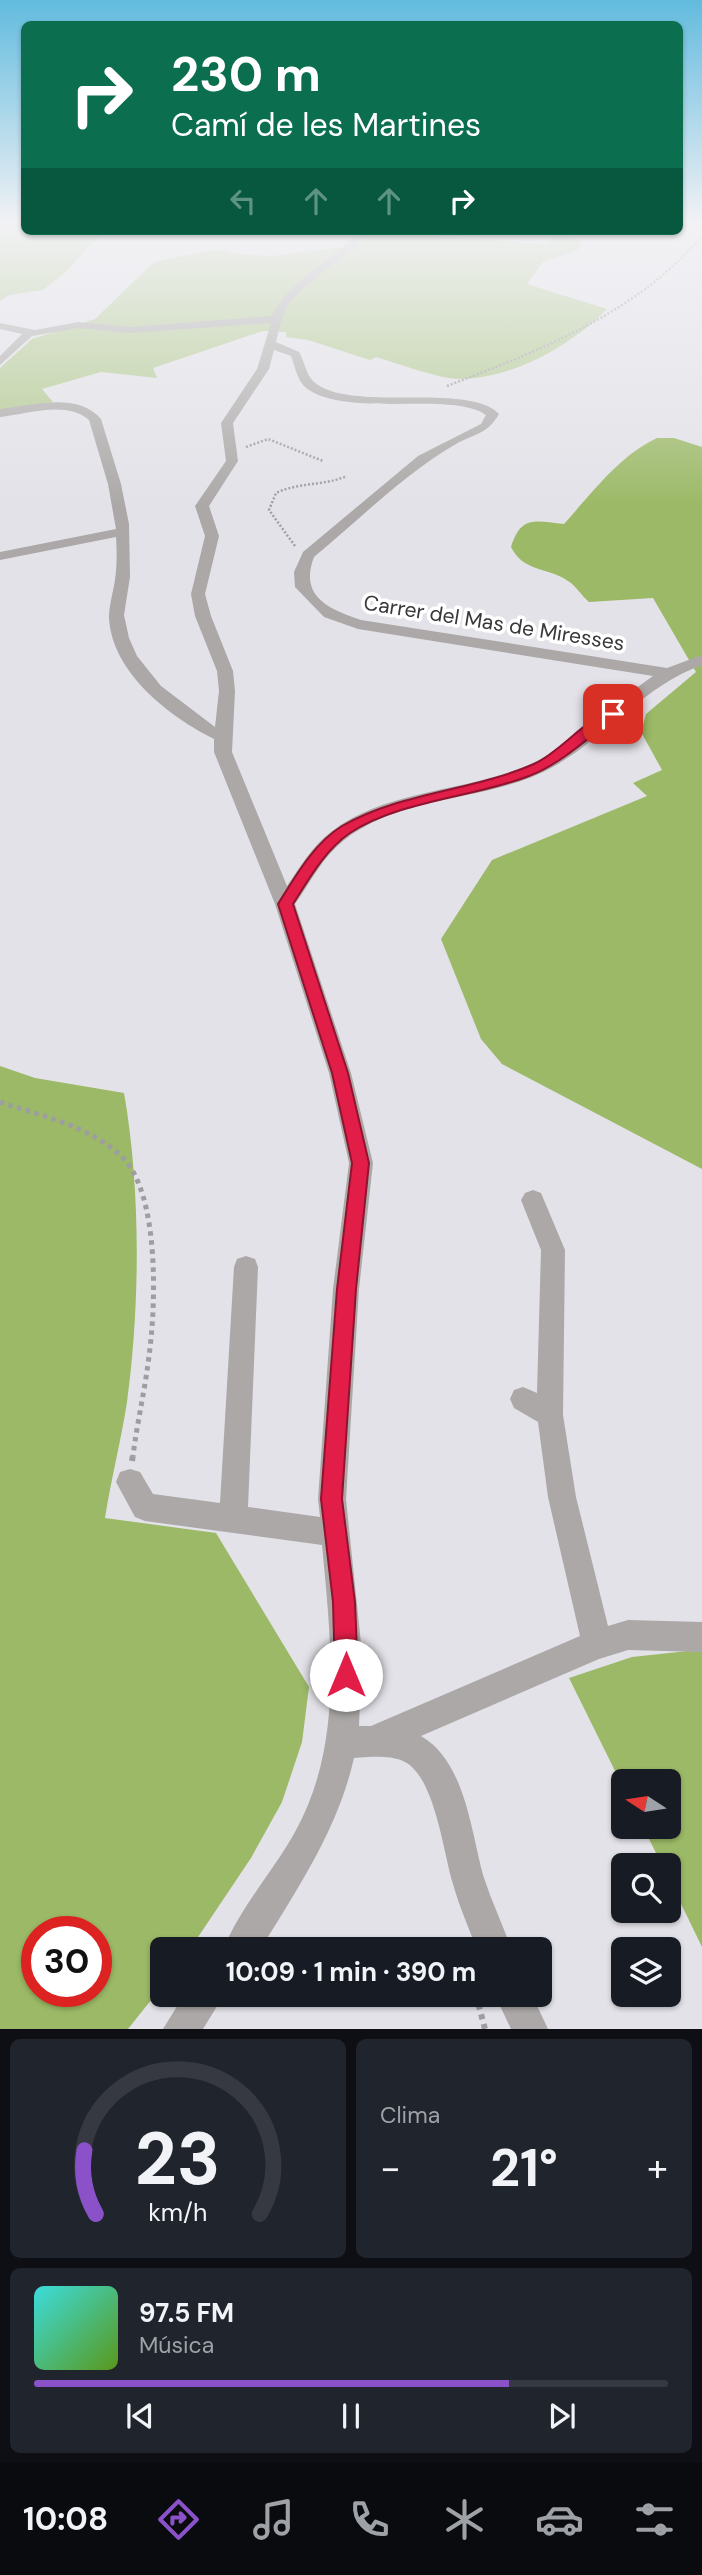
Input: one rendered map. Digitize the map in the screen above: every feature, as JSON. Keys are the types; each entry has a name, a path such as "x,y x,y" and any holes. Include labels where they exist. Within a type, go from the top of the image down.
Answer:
{"street":[{"path":"0,326 30,332 78,325 130,330 275,319 259,377 227,423 226,433 233,458 202,506 204,519 212,536 198,584 203,618 227,679 221,736 223,752 285,904 340,1073 361,1163 336,1424 332,1499 348,1653 342,1743 330,1793 307,1843 248,1937"},
{"path":"0,362 30,332"},
{"path":"271,339 295,355 309,385 325,393 356,398 468,404 489,410 494,418 486,426 439,448 412,468 314,549 304,561"},
{"path":"0,413 57,407 78,409 92,414 104,447 122,532 123,578 117,617 125,646 159,693 193,721 221,736"},
{"path":"0,556 122,532"},
{"name":"Carrer del Mas de Miresses","path":"304,561 301,580 306,593 329,614 358,624 667,673"},
{"path":"285,904 312,862 345,830 391,810 500,781 546,763 667,673 702,660"},
{"path":"533,1200 553,1250 550,1415 562,1497 597,1644"},
{"path":"233,1519 246,1267"},
{"path":"523,1398 550,1415"},
{"path":"130,1482 145,1507 335,1533"},
{"path":"342,1743 375,1740 597,1644 628,1635 702,1637"},
{"path":"375,1740 413,1749 432,1766 449,1811 468,1881 490,1937"},
{"path":"181,2029 197,2007"},
{"path":"519,2007 530,2029"}],"path":[{"path":"444,387 521,358 601,318"},
{"path":"233,458 255,441 268,439 323,461"},
{"path":"304,561 273,517 269,503 276,493 293,484 333,483 347,476"},
{"path":"0,1102 59,1120 95,1137 135,1173 148,1216 151,1340 136,1420 130,1482"},
{"path":"479,2007 485,2029"}],"green space":[{"path":"598,318 576,336 539,358 500,373 480,377 459,379 441,376 376,357 370,360 308,340 286,337 286,332 263,331 153,368 157,378 101,372 42,389 53,402 0,410 0,368 32,339 95,319"},
{"path":"657,438 674,438 702,447 702,1169 502,1064 481,1039 441,939 492,860 647,796 633,783 662,770 641,732 646,714 696,672 653,598 589,602 568,581 522,561 511,547 519,529 530,522 564,524 618,465 643,445"},
{"path":"0,1066 35,1078 124,1093 130,1130 136,1208 136,1287 127,1402 105,1518 216,1533 309,1687 302,1742 282,1802 251,1858 198,1937 150,1937 150,2001 128,2029 0,2029"},
{"path":"702,1652 702,1947 681,1904 681,1853 656,1853 649,1839 681,1839 681,1769 614,1769 569,1678 632,1657"}],"route":[{"path":"346,1675 348,1653 344,1602 332,1499 346,1289 361,1163 340,1073 285,904 312,862 345,830 391,810 523,774 546,763 613,714"}]}
